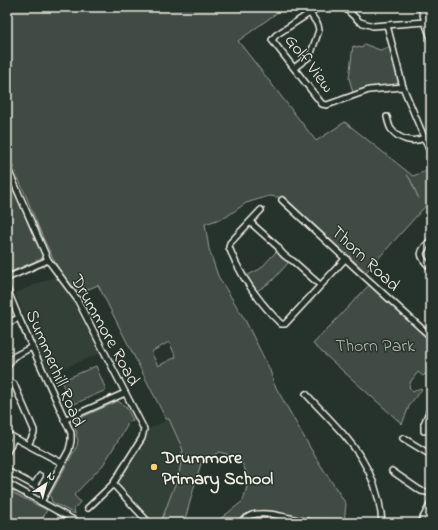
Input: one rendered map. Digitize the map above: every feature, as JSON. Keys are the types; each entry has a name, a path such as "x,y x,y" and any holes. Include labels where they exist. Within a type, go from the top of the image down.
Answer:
{"street":[{"name":"Golf View","path":"320,7 272,40 322,104 327,105 369,90 402,86"},
{"path":"344,7 360,22 373,26 425,22"},
{"path":"421,7 431,38"},
{"path":"294,68 310,56 319,30 318,25 310,13"},
{"path":"387,25 402,86 431,154"},
{"path":"387,116 391,128 400,137 410,141 418,141 424,138"},
{"name":"Drummore Road","path":"7,167 48,260 77,299 143,425 144,433 113,484 88,508"},
{"name":"Thorn Road","path":"282,200 431,336"},
{"path":"261,210 230,243 229,247 243,276 267,310 281,324 285,324 346,258"},
{"path":"288,214 292,210"},
{"path":"250,222 288,259 293,261 320,286"},
{"path":"431,240 422,250 421,255 422,259 431,268"},
{"path":"7,278 48,260"},
{"name":"Summerhill Road","path":"7,289 71,433 69,450 41,502"},
{"path":"7,323 19,318"},
{"path":"7,367 13,357 32,347"},
{"path":"7,381 14,384 34,430 28,445"},
{"path":"64,420 125,393"},
{"path":"306,394 347,438 365,463 376,485 382,511 382,523"},
{"path":"424,432 424,424 431,407"},
{"path":"424,424 431,427"},
{"path":"7,434 62,463"},
{"path":"7,452 14,438"},
{"path":"403,438 431,455"},
{"path":"7,471 41,489"},
{"path":"392,471 406,477 407,482 421,491 431,493"},
{"path":"34,485 40,476"},
{"path":"7,483 79,523"},
{"path":"113,484 149,523"},
{"path":"419,523 431,503"},
{"path":"238,523 251,516 268,514 310,522 356,523"}],"shaded area":[{"path":"56,276 73,301 101,353 50,374 15,293"},
{"name":"Drummore Primary School","path":"169,419 183,450 179,474 162,519 158,523 154,523 119,486 119,481 140,448 142,448 143,445 141,444 144,440 146,440 147,430"}],"green space":[{"path":"7,7 285,7 238,41 316,141 345,122 413,176 431,169 431,200 366,272 285,198 269,196 246,203 226,217 205,224 209,249 218,276 245,320 270,370 274,384 316,458 346,504 344,523 215,523 243,501 249,479 240,458 219,452 201,463 184,523 158,523 162,519 179,474 183,450 169,419 166,419 98,285 77,294 59,270 43,238 7,153","holes":["169,342 176,357 158,366 151,352"]},
{"path":"364,44 380,50 390,47 399,79 397,85 371,87 353,93 349,78 353,46 362,48"},
{"path":"7,173 35,240 44,257 7,273"},
{"path":"276,252 278,252 288,263 272,281 257,291 255,290 247,277 248,275 260,269"},
{"name":"Thorn Park","path":"369,285 431,341 431,379 425,374 423,376 418,372 411,381 409,387 413,392 420,388 422,389 410,404 402,424 313,344"},
{"path":"96,366 106,390 72,405 61,381"},
{"path":"118,401 126,407 133,420 127,423 127,426 103,465 74,495 80,502 74,509 75,514 52,502 50,495 77,446 78,440 75,428 78,419"},
{"path":"7,490 47,510 40,523 7,523"}],"waterway":[{"path":"407,175 419,199"}],"place":[{"name":"Drummore Primary School","path":"154,467"}]}
